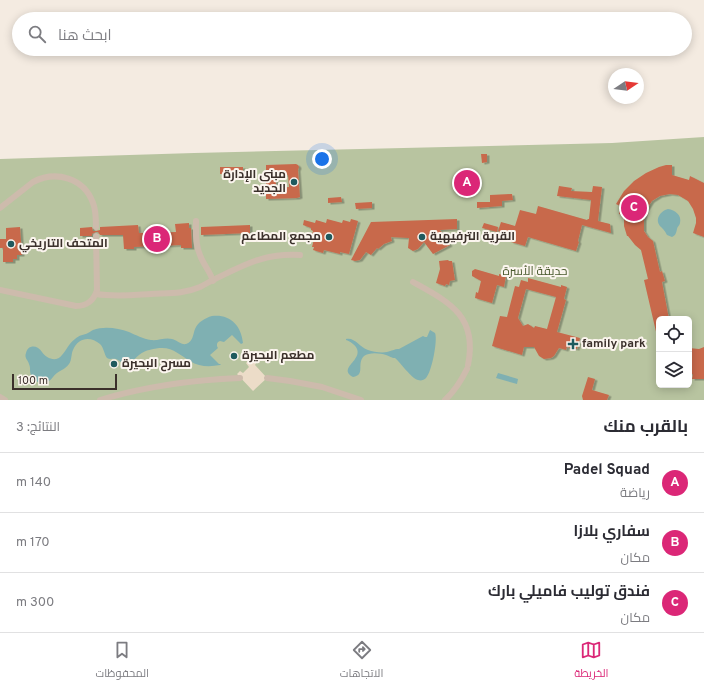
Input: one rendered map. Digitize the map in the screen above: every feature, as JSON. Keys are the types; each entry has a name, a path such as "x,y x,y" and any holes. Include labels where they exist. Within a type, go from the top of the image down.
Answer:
{"street":[{"path":"0,208 30,184 39,179 50,176 62,177 79,184 87,192 95,208 96,227"},
{"path":"196,221 198,251 213,281"},
{"path":"0,290 76,306 88,303 96,294 98,285 96,236"},
{"path":"96,294 112,296 187,291 200,287 252,262 281,255 300,255"},
{"path":"413,282 444,299 462,317 467,330 470,342 470,356 467,367 460,383 452,394 444,400"},
{"path":"100,400 175,383 240,378"},
{"path":"267,378 322,387 361,400"},
{"path":"0,397 5,400"}],"green space":[{"name":"حديقة الأسرة","path":"704,137 704,400 0,400 0,159 612,143"}],"shaded area":[{"path":"249,356 267,378 253,391 237,374 240,371 243,373 249,367 246,363 249,360 247,357"}],"water":[{"path":"668,209 677,213 680,218 680,224 677,228 676,234 672,237 667,235 658,222 660,214"},
{"path":"212,316 224,317 234,322 240,331 243,343 241,344 232,335 224,342 218,342 218,348 210,355 219,364 221,364 220,365 208,366 197,364 166,348 153,349 141,353 130,362 123,364 119,360 107,358 100,344 96,341 85,339 78,342 75,346 70,362 67,366 46,383 40,383 33,378 30,372 30,366 25,356 27,350 33,346 38,348 49,358 57,359 77,338 93,330 102,328 120,329 148,339 169,339 186,344 191,340 198,324 204,319"},
{"path":"430,330 435,333 436,336 435,348 432,363 426,378 420,380 415,379 395,358 378,353 372,353 364,356 361,362 360,372 357,376 353,377 348,372 348,368 358,353 356,347 346,339 352,339 370,351 389,352 399,349 423,336 427,337"},
{"path":"498,373 518,379 517,384 496,378"}],"building":[{"path":"481,154 487,154 487,162 482,163"},
{"name":"مبنى الإدارة الجديد","path":"266,165 298,165 300,197 266,199","holes":["288,175 289,187 276,188 276,176"]},
{"path":"672,165 672,175 689,180 690,176 704,183 704,237 693,233 696,218 693,209 688,201 678,195 670,194 660,196 652,201 646,210 644,231 653,241 660,272 662,271 665,281 662,282 668,316 656,316 656,332 644,280 648,279 641,250 627,236 624,226 624,216 619,214 620,206 616,204 624,191 634,181 659,167"},
{"path":"220,167 243,167 243,173 220,174"},
{"path":"559,186 572,188 571,191 592,192 593,186 602,187 598,221 610,224 611,233 582,225 576,251 528,237 525,246 511,242 513,236 498,231 501,222 515,226 520,210 536,214 538,206 587,220 589,219 591,200 557,196"},
{"path":"512,194 513,200 502,201 502,206 477,208 477,202 490,202 490,195"},
{"path":"341,197 342,202 328,203 328,198"},
{"path":"372,202 372,208 356,209 355,203"},
{"name":"مجمع المطاعم","path":"327,219 342,223 343,220 350,222 351,219 358,221 349,254 340,252 340,254 324,250 323,253 313,250 314,247 312,247 314,239 311,238 313,231 311,228 303,225 304,220 315,223 316,220 326,223"},
{"name":"القرية الترفيهية","path":"457,219 457,229 440,230 450,245 433,254 424,242 418,249 413,251 408,248 409,238 391,237 392,241 384,244 378,249 377,248 371,255 366,252 360,260 351,260 371,222"},
{"path":"189,223 189,228 191,228 192,248 181,248 181,245 134,247 134,249 124,249 123,235 100,235 96,232 92,234 92,236 80,236 80,228 92,227 93,231 96,231 100,230 100,227 138,225 139,233 176,232 175,224"},
{"path":"484,223 498,227 497,232 482,228"},
{"path":"250,225 250,233 201,235 201,227"},
{"name":"المتحف التاريخي","path":"20,227 22,255 17,255 17,259 13,259 13,262 3,262 3,248 0,248 0,239 6,239 6,228"},
{"path":"439,261 452,261 455,280 450,281 449,285 446,284 445,286 436,283 440,269"},
{"path":"475,269 499,276 499,274 506,276 504,287 497,285 492,303 475,298 481,281 472,276 472,271"},
{"path":"528,278 561,287 561,285 567,287 564,299 566,300 557,332 580,338 577,349 567,347 566,350 559,348 554,356 544,359 539,356 534,347 524,347 522,355 492,346 500,316 507,317 515,286 519,287 521,280 528,282","holes":["526,289 556,297 547,329 535,326 534,328 528,324 523,326 518,318"]},
{"path":"704,347 704,379 692,379 692,348 699,349"},
{"path":"588,377 595,379 592,390 609,395 607,400 583,400 582,396"}],"place":[{"name":"مبنى الإدارة الجديد","path":"294,182"},
{"name":"Padel Squad","path":"467,183"},
{"name":"فندق توليب فاميلي بارك","path":"634,208"},
{"name":"مجمع المطاعم","path":"329,237"},
{"name":"القرية الترفيهية","path":"422,237"},
{"name":"سفاري بلازا","path":"157,239"},
{"name":"المتحف التاريخي","path":"11,244"},
{"name":"family park","path":"573,344"},
{"name":"مطعم البحيرة","path":"234,356"},
{"name":"مسرح البحيرة","path":"114,364"}]}
